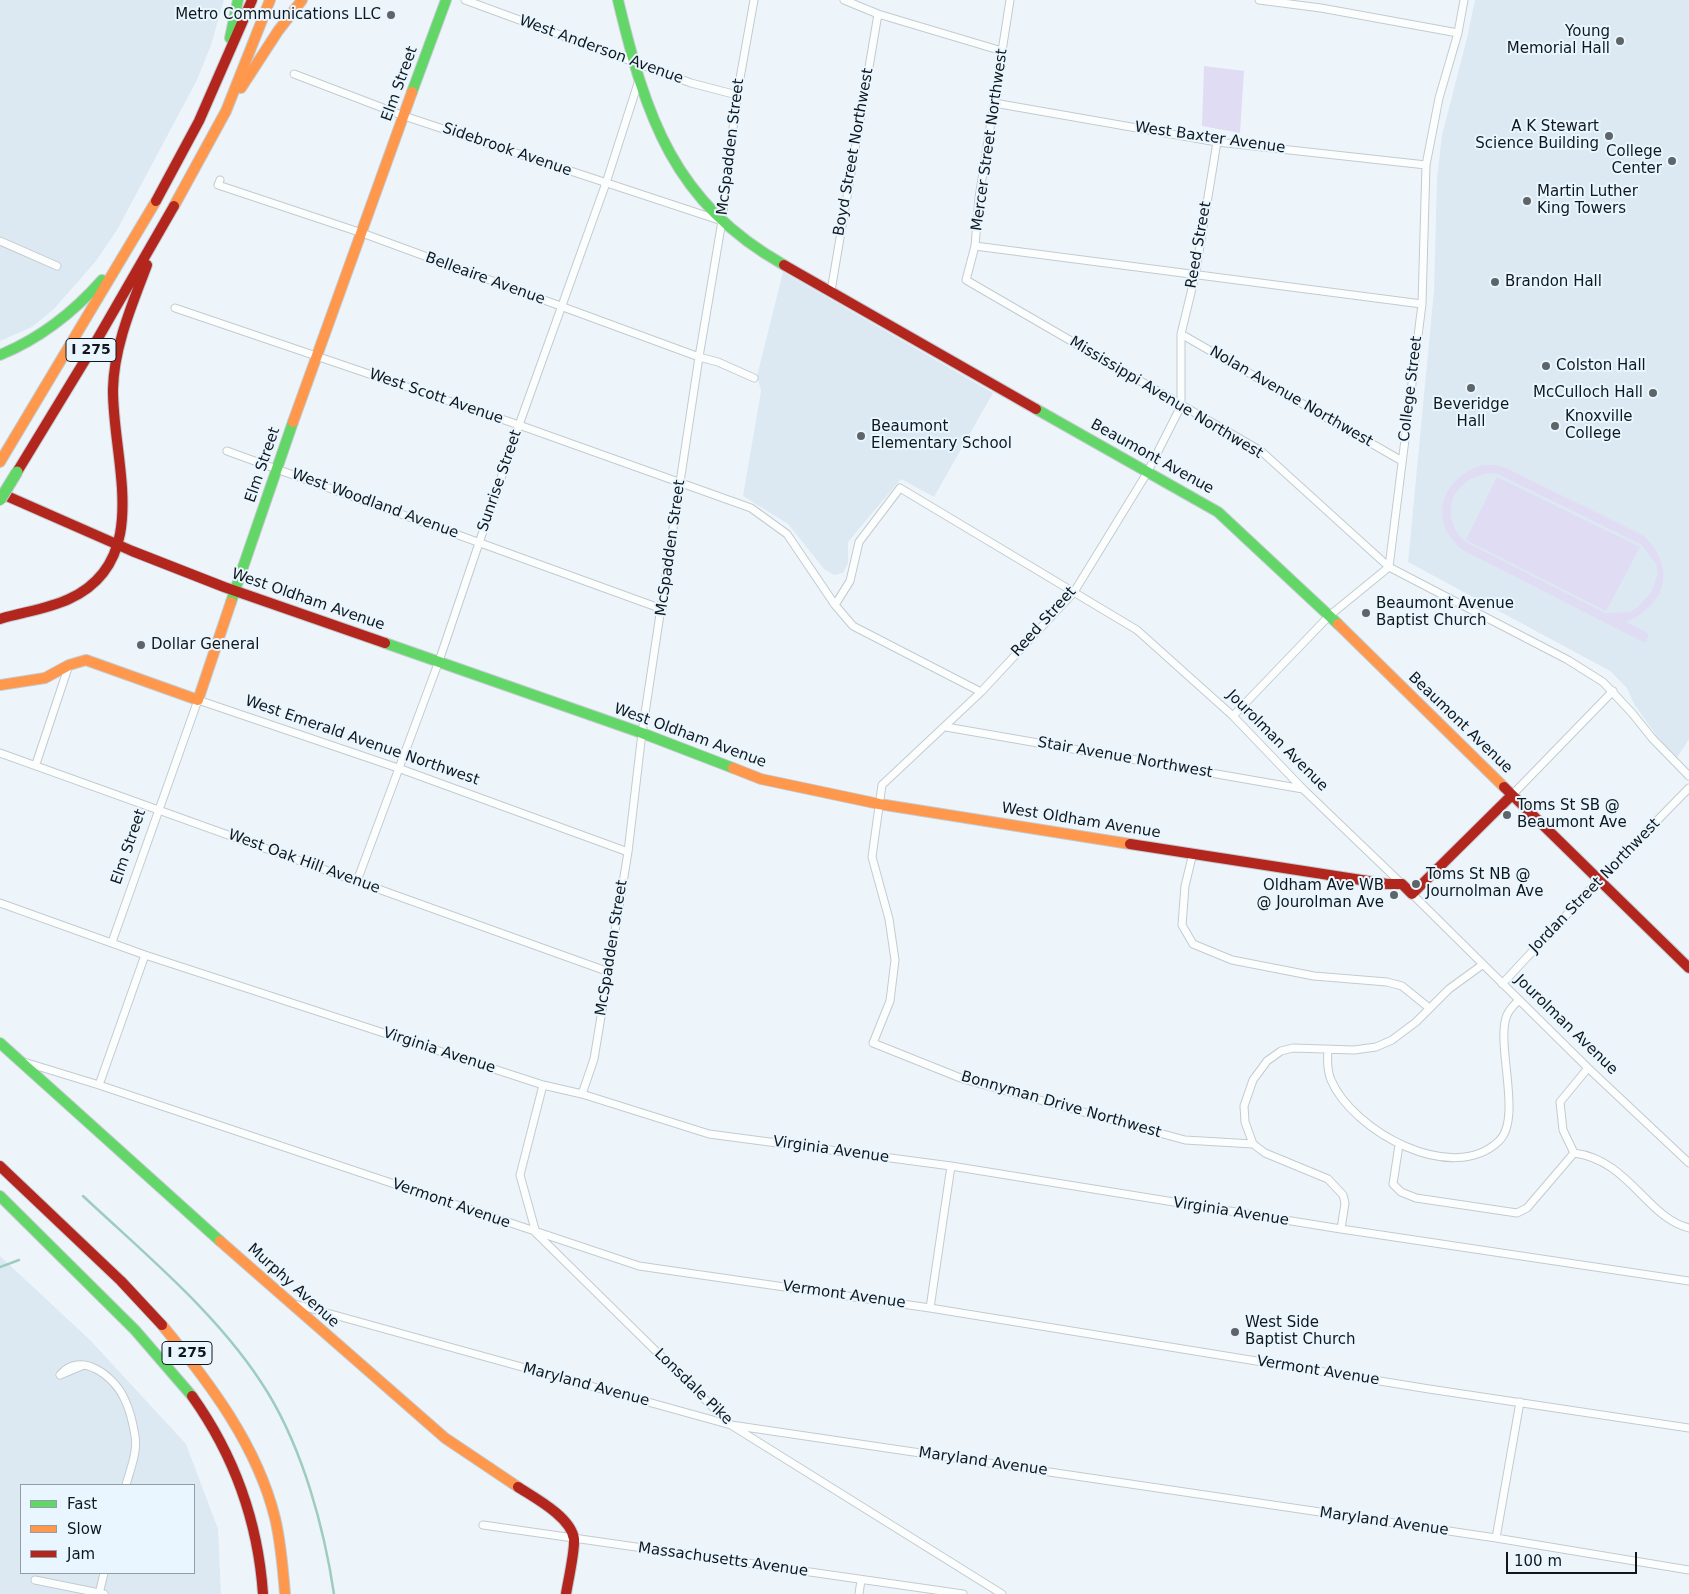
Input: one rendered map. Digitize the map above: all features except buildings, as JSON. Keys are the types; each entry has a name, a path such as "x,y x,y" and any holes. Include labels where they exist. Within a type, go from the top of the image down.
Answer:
{"main road":[{"path":"226,62 238,0"},
{"name":"I 275","path":"0,462 127,252 192,136 252,0"},
{"name":"I 275","path":"0,500 90,352 163,226 226,111 270,0"},
{"path":"226,111 278,31 302,0"},
{"name":"Elm Street","path":"198,700 316,356 446,0"},
{"name":"Beaumont Avenue","path":"618,0 633,62 651,121 664,149 680,172 722,221 780,263 831,290 1218,512 1329,616 1689,968"},
{"path":"0,619 58,605 80,594 96,581 111,561 118,545 124,508 115,432 113,389 118,354 128,314 163,226"},
{"path":"0,355 24,347 58,324 80,306 127,252"},
{"name":"West Oldham Avenue","path":"0,493 118,545 235,590 642,733 761,779 879,804 1387,884 1402,884"},
{"name":"West Emerald Avenue Northwest","path":"69,665 86,660 198,700"},
{"path":"0,686 45,678 69,665"},
{"path":"1412,894 1512,795"},
{"name":"Jourolman Avenue","path":"1402,884 1412,894"},
{"name":"Murphy Avenue","path":"0,1042 288,1303 445,1438 557,1512 568,1526 574,1539"},
{"name":"I 275","path":"0,1166 162,1322 201,1371 230,1413 257,1468 272,1510 285,1594"},
{"name":"I 275","path":"0,1196 113,1306 165,1362 199,1405 230,1462 252,1520 260,1556 264,1594"},
{"path":"566,1594 574,1539"}],"street":[{"name":"West Anderson Avenue","path":"465,0 691,83 737,95"},
{"name":"McSpadden Street","path":"582,1094 594,1059 628,852 642,733 699,357 722,221 737,95 754,0"},
{"path":"844,0 878,14 1002,51"},
{"name":"Mercer Street Northwest","path":"966,280 975,246 979,198 1010,0"},
{"path":"1259,0 1321,8 1458,33"},
{"path":"1318,0 1321,8"},
{"name":"College Street","path":"1389,567 1422,304 1426,165 1439,98 1458,33 1464,0"},
{"name":"Boyd Street Northwest","path":"831,290 878,14"},
{"name":"Sidebrook Avenue","path":"294,74 404,116 722,221"},
{"name":"Sunrise Street","path":"357,881 439,661 519,425 606,183 639,80"},
{"name":"West Baxter Avenue","path":"994,103 1217,142 1426,165"},
{"name":"Reed Street","path":"873,1043 890,1002 895,960 889,919 872,858 882,785 946,727 981,692 1074,592 1147,472 1181,406 1181,334 1195,276 1217,142"},
{"name":"Belleaire Avenue","path":"220,180 218,185 362,233 699,357 718,362 754,378"},
{"path":"0,242 57,266"},
{"path":"975,246 1422,304"},
{"name":"Mississippi Avenue Northwest","path":"966,280 1260,451 1389,567 1568,660 1613,691 1652,738 1689,776"},
{"name":"West Scott Avenue","path":"175,308 519,425 751,508 787,534 835,604 853,626 981,692"},
{"name":"Nolan Avenue Northwest","path":"1181,334 1402,460"},
{"name":"West Woodland Avenue","path":"227,451 662,609"},
{"name":"Jourolman Avenue","path":"835,604 850,581 859,542 900,488 1137,630 1233,716 1303,789 1402,884"},
{"path":"1233,716 1329,616 1389,567"},
{"path":"36,764 69,665"},
{"path":"1512,795 1613,691"},
{"name":"West Emerald Avenue Northwest","path":"198,700 398,768 628,852"},
{"name":"Elm Street","path":"112,942 198,700"},
{"name":"Stair Avenue Northwest","path":"946,727 1303,789"},
{"name":"West Oak Hill Avenue","path":"0,753 36,764 609,972"},
{"name":"Jordan Street Northwest","path":"1502,984 1598,881 1689,788"},
{"path":"1193,854 1185,886 1182,925 1193,944 1232,960 1314,976 1387,982 1402,986 1428,1007"},
{"name":"Jourolman Avenue","path":"1412,894 1588,1068 1689,1163"},
{"name":"Virginia Avenue","path":"0,903 145,954 544,1085 582,1094 709,1134 951,1166 1341,1229 1689,1281"},
{"path":"100,1085 145,954"},
{"path":"1341,1229 1345,1203 1342,1195 1328,1179 1265,1153 1253,1144 1245,1122 1244,1106 1248,1090 1259,1070 1281,1051 1293,1048 1328,1050 1376,1047 1406,1030 1449,989 1482,965"},
{"path":"1328,1050 1329,1074 1343,1099 1378,1132 1399,1145 1456,1159 1482,1152 1500,1140 1507,1121 1508,1080 1504,1034 1506,1016 1519,1000"},
{"name":"Bonnyman Drive Northwest","path":"873,1043 963,1079 1185,1140 1253,1144"},
{"name":"Vermont Avenue","path":"24,1062 100,1085 639,1266 930,1308 1689,1428"},
{"path":"1574,1153 1563,1130 1560,1102 1588,1068"},
{"name":"Lonsdale Pike","path":"544,1085 520,1175 536,1232 730,1425 1002,1594"},
{"path":"1399,1145 1393,1184 1401,1192 1416,1198 1517,1213 1527,1208 1574,1153"},
{"path":"1574,1153 1590,1155 1601,1160 1624,1176 1664,1214 1680,1226 1689,1228"},
{"path":"930,1308 951,1166"},
{"name":"Maryland Avenue","path":"288,1303 730,1425 1496,1538 1689,1570"},
{"path":"85,1365 98,1371 116,1387 124,1397 132,1417 136,1438 126,1484"},
{"path":"1496,1538 1520,1402"},
{"name":"Massachusetts Avenue","path":"483,1525 964,1594"},
{"path":"35,1580 101,1594 104,1574"},
{"path":"859,1594 861,1580"}],"shaded area":[{"path":"0,0 224,0 211,45 197,80 117,230 96,261 54,309 32,327 0,341"},
{"name":"Knoxville College","path":"1475,0 1689,0 1689,739 1677,758 1656,735 1634,704 1627,688 1610,671 1408,562 1434,290 1437,178 1442,135"},
{"path":"1204,66 1244,71 1240,133 1202,126"},
{"name":"Beaumont Elementary School","path":"783,272 993,393 934,497 901,479 848,542 848,563 843,573 834,575 824,569 788,524 743,496 761,391 757,376"},
{"path":"1483,465 1496,465 1508,469 1644,536 1654,548 1661,561 1662,585 1658,596 1650,606 1626,622 1649,634 1645,643 1461,549 1451,537 1445,525 1442,512 1444,500 1449,489 1457,479","holes":["1489,473 1498,474 1642,545 1656,564 1658,573 1652,591 1638,607 1630,612 1605,613 1464,541 1456,530 1452,519 1453,499 1458,490 1476,476"]},
{"path":"1497,477 1640,547 1606,611 1466,540"},
{"path":"0,1256 90,1340 186,1444 218,1529 221,1594 0,1594"}],"waterway":[{"path":"83,1196 158,1265 206,1313 229,1339 268,1393 292,1439 302,1464 318,1516 334,1594"},
{"path":"0,1267 19,1260"}],"traffic: fast":[{"path":"230,38 238,0"},
{"path":"412,92 446,0"},
{"path":"618,0 640,82 654,119 670,153 690,184 715,213 746,240 784,265"},
{"path":"0,355 29,341 68,314 102,280"},
{"path":"1036,409 1218,512 1338,624"},
{"path":"231,602 293,422"},
{"path":"0,500 17,472"},
{"path":"385,643 642,733 733,768"},
{"path":"0,1043 220,1241"},
{"path":"0,1196 135,1330 192,1396"}],"traffic: slow":[{"path":"174,206 226,111 270,0"},
{"path":"241,88 278,31 302,0"},
{"path":"293,422 412,92"},
{"path":"0,462 156,201"},
{"path":"0,685 45,678 69,665 86,660 198,700 231,602"},
{"path":"1338,624 1504,787"},
{"path":"733,768 761,779 879,804 1130,844"},
{"path":"220,1241 445,1438 518,1487"},
{"path":"162,1325 214,1392 244,1440 256,1465 267,1491 275,1518 285,1594"}],"traffic: jam":[{"path":"156,201 199,121 252,0"},
{"path":"17,472 90,352 174,206"},
{"path":"0,619 44,608 69,599 95,582 112,560 120,534 122,506 121,476 114,417 114,373 120,341 147,265"},
{"path":"784,265 1036,409"},
{"path":"0,493 132,551 224,587 385,643"},
{"path":"1504,787 1689,968"},
{"path":"1130,844 1387,884 1402,884 1412,894 1512,795"},
{"path":"0,1166 121,1281 162,1325"},
{"path":"192,1396 220,1442 241,1490 256,1541 263,1594"},
{"path":"518,1487 551,1509 566,1523 571,1531 574,1544 566,1594"}],"place":[{"name":"Metro Communications LLC","path":"391,15"},
{"name":"Young Memorial Hall","path":"1620,41"},
{"name":"A K Stewart Science Building","path":"1609,136"},
{"name":"College Center","path":"1672,161"},
{"name":"Martin Luther King Towers","path":"1527,201"},
{"name":"Brandon Hall","path":"1495,282"},
{"name":"Colston Hall","path":"1546,366"},
{"name":"Beveridge Hall","path":"1471,388"},
{"name":"McCulloch Hall","path":"1653,393"},
{"name":"Knoxville College","path":"1555,426"},
{"name":"Beaumont Elementary School","path":"861,436"},
{"name":"Beaumont Avenue Baptist Church","path":"1366,613"},
{"name":"Dollar General","path":"141,645"},
{"name":"Toms St SB @ Beaumont Ave","path":"1507,815"},
{"name":"Toms St NB @ Journolman Ave","path":"1416,884"},
{"name":"Oldham Ave WB @ Jourolman Ave","path":"1394,895"},
{"name":"West Side Baptist Church","path":"1235,1332"}]}
